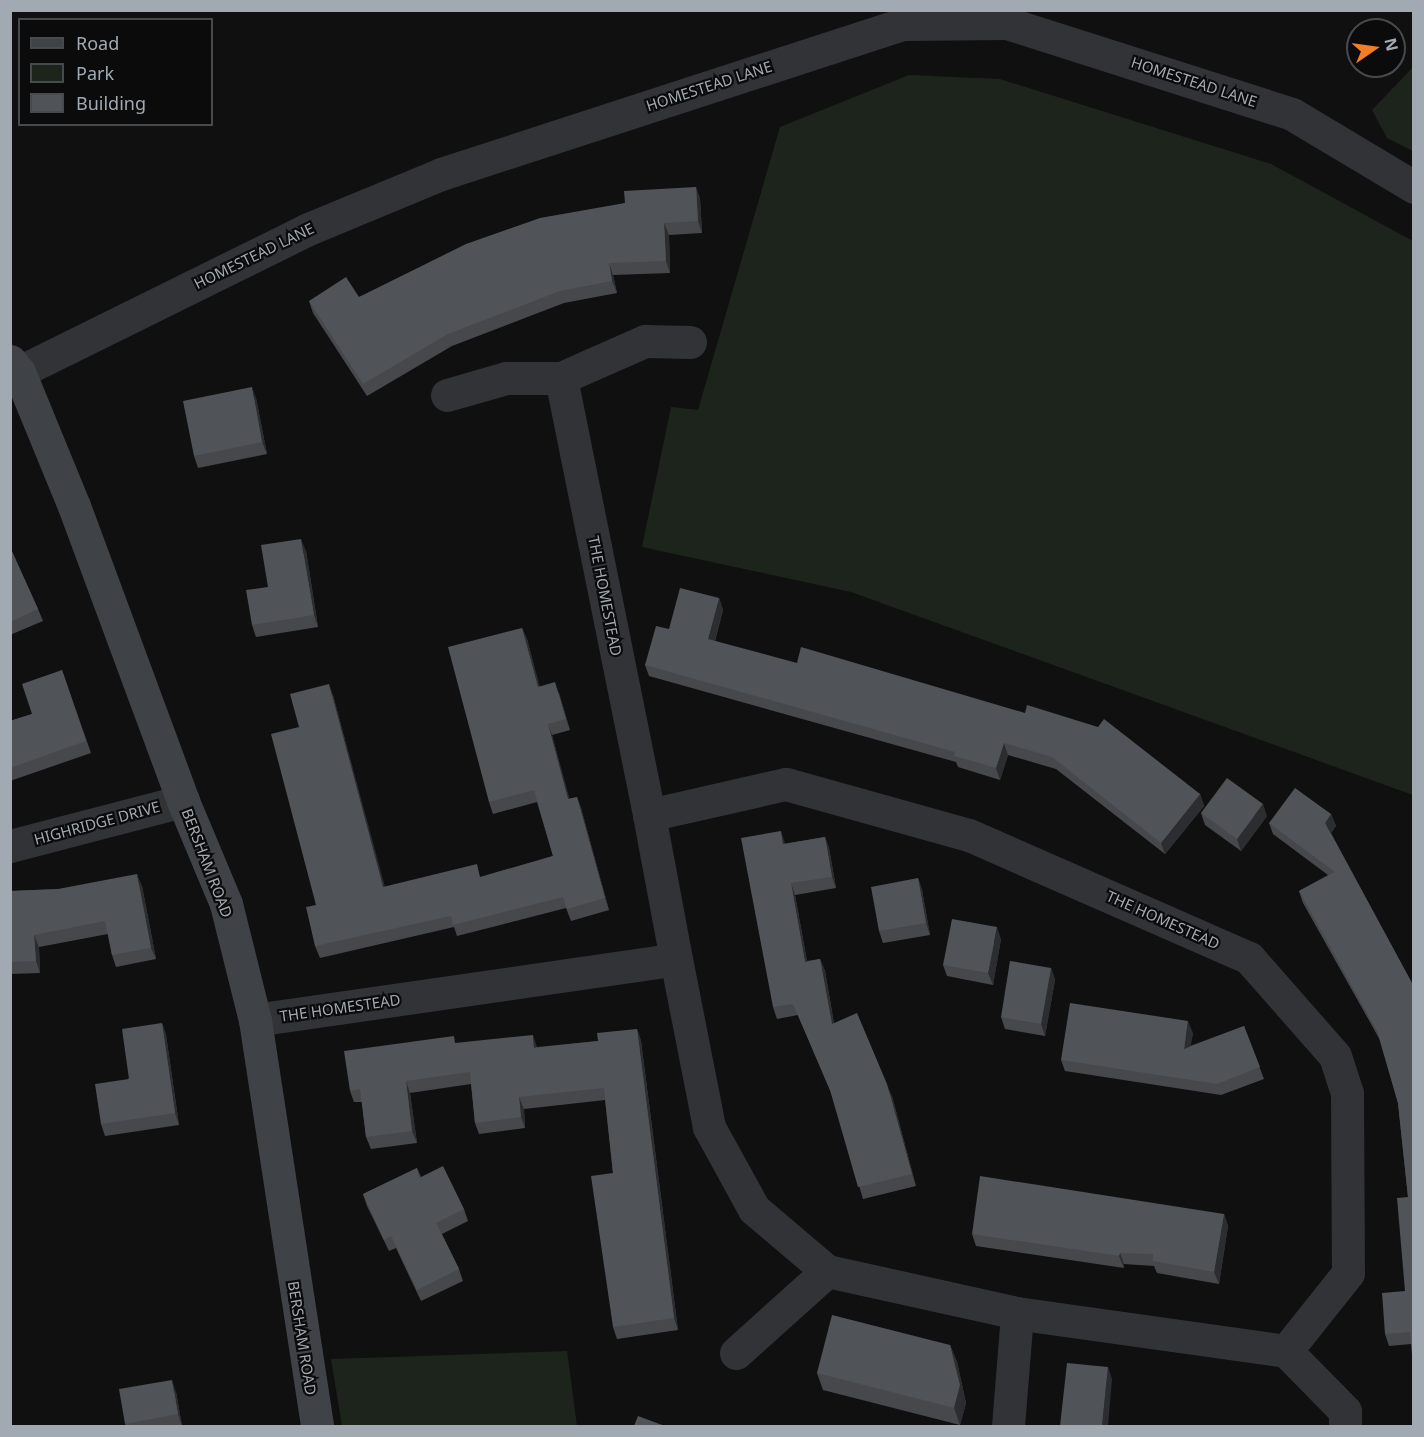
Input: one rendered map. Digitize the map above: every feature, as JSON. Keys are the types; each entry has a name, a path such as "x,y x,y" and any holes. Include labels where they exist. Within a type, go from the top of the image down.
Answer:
{"main road":[{"name":"BERSHAM ROAD","path":"15,366 74,506 183,801 226,904 255,1020 316,1426"}],"street":[{"name":"HOMESTEAD LANE","path":"15,366 306,230 441,174 902,24 1007,23 1029,30 1292,114 1413,187"},
{"path":"447,395 506,378 561,378 645,341 690,342"},
{"name":"THE HOMESTEAD","path":"561,378 710,1126 754,1209 827,1271 1017,1313 1286,1350 1348,1273 1347,1094 1335,1056 1249,958 969,835 786,784 649,815"},
{"name":"HIGHRIDGE DRIVE","path":"10,846 183,801"},
{"name":"THE HOMESTEAD","path":"255,1020 676,959"},
{"path":"736,1353 827,1271"},
{"path":"1008,1426 1017,1313"},
{"path":"1286,1350 1345,1411 1345,1426"}],"green space":[{"path":"1413,67 1413,151 1387,138 1372,110 1403,78 1406,78 1406,74"},
{"path":"909,75 1000,79 1271,164 1413,241 1413,795 851,592 642,547 671,407 698,410 780,127"},
{"path":"567,1351 577,1426 342,1426 331,1359"}],"building":[{"path":"696,187 698,221 664,223 666,261 609,263 612,281 560,291 448,334 363,384 309,301 346,277 359,297 466,244 540,218 625,203 624,191"},
{"path":"252,387 262,442 194,456 183,401"},
{"path":"301,539 314,615 252,625 246,590 268,587 261,545"},
{"path":"10,547 38,609 10,622"},
{"path":"680,588 719,598 708,639 797,663 801,647 1025,713 1027,705 1098,727 1104,719 1200,794 1161,843 1052,757 1004,743 996,768 954,756 955,752 645,665 656,626 669,629"},
{"path":"522,628 538,687 555,682 566,719 548,724 568,799 577,797 605,898 567,909 563,897 453,925 451,916 315,946 306,907 316,905 271,734 299,727 290,694 329,684 383,887 477,864 480,877 553,856 534,790 489,802 448,647"},
{"path":"62,670 86,741 10,768 10,721 32,714 22,684"},
{"path":"1227,778 1263,804 1237,839 1201,813"},
{"path":"1295,788 1331,814 1325,823 1413,985 1413,1366 1410,1332 1385,1334 1382,1293 1405,1291 1397,1198 1408,1197 1398,1103 1377,1031 1299,891 1335,872 1269,823"},
{"path":"781,831 783,844 825,837 832,877 791,883 805,962 820,959 832,1024 857,1013 887,1084 912,1174 858,1187 830,1090 793,1004 773,1007 741,838"},
{"path":"137,874 151,948 112,955 105,921 34,935 36,961 10,962 10,891 58,889"},
{"path":"918,878 926,923 879,931 871,887"},
{"path":"952,919 997,927 988,973 943,965"},
{"path":"1010,961 1051,968 1041,1024 1001,1017"},
{"path":"1070,1003 1188,1021 1184,1049 1244,1026 1260,1067 1217,1084 1061,1060"},
{"path":"162,1023 175,1113 101,1124 95,1084 129,1079 122,1029"},
{"path":"637,1029 674,1318 613,1327 591,1176 613,1173 604,1088 519,1097 521,1117 475,1123 470,1072 406,1081 412,1131 366,1137 360,1089 350,1091 344,1051 454,1036 455,1043 533,1035 534,1048 598,1041 597,1033"},
{"path":"443,1166 464,1209 436,1223 459,1269 417,1290 391,1236 384,1240 363,1194 417,1168 419,1178"},
{"path":"980,1176 1224,1214 1214,1272 1153,1261 1153,1254 1120,1253 1119,1256 972,1234"},
{"path":"832,1315 950,1345 960,1385 954,1408 817,1373"},
{"path":"1067,1363 1108,1367 1102,1426 1060,1426"},
{"path":"172,1380 178,1414 125,1424 119,1389"},
{"path":"638,1416 665,1426 634,1426"}]}
